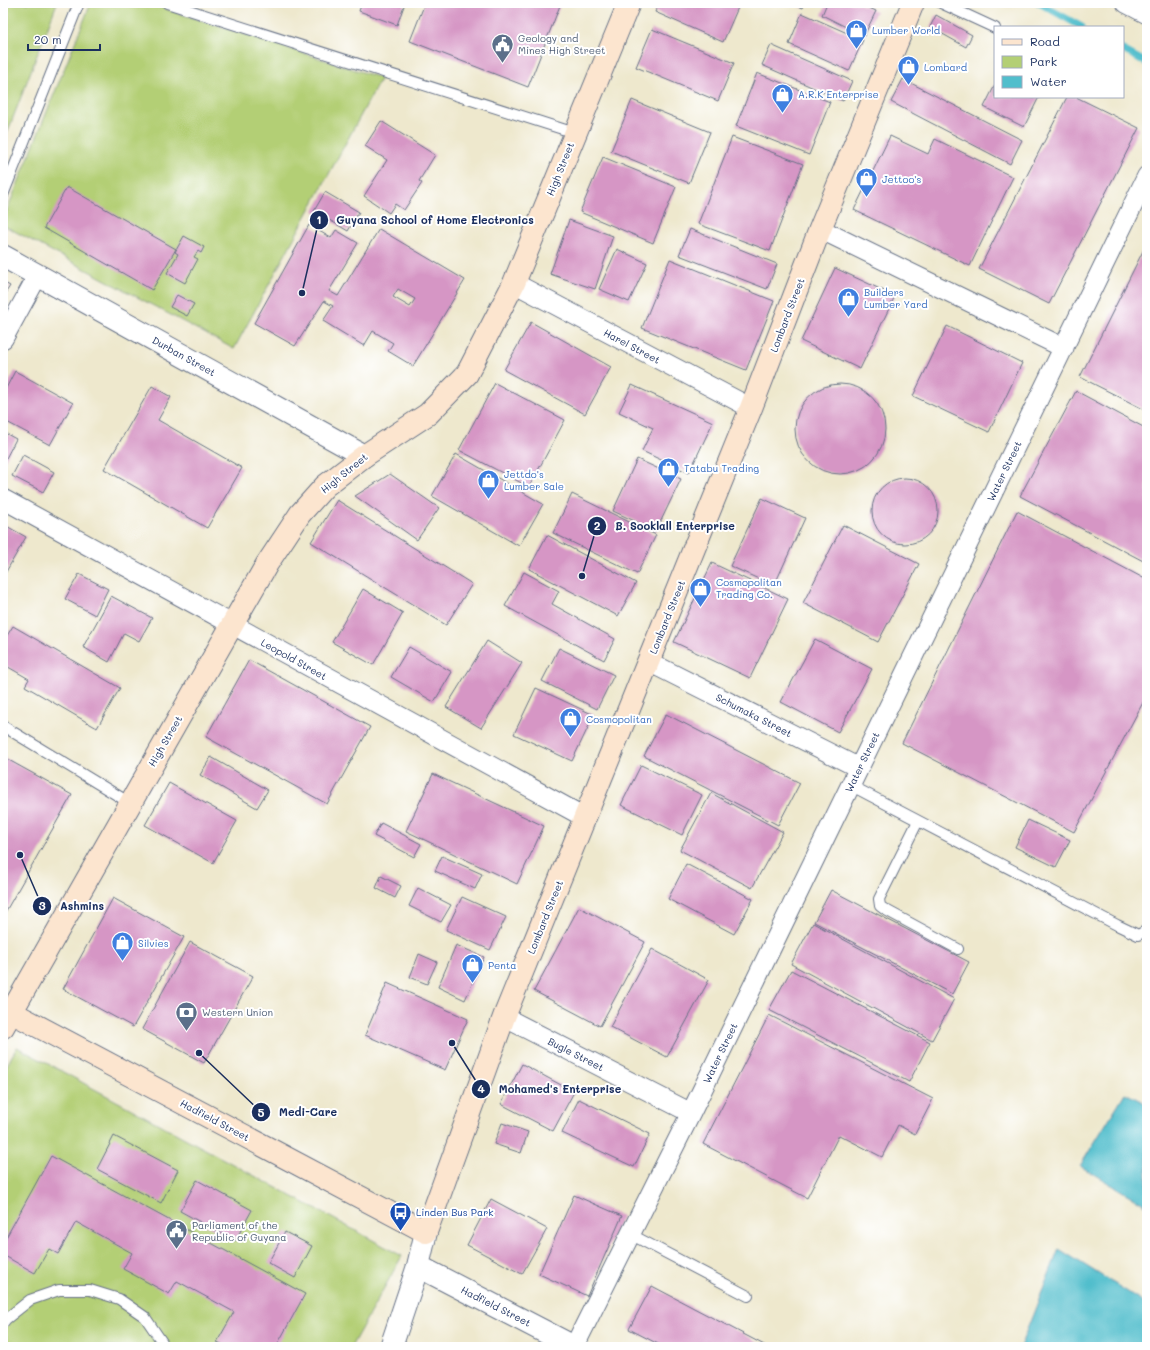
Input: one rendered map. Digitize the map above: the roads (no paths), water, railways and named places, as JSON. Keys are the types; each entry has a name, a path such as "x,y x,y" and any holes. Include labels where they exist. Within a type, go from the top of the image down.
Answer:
{"main road":[{"name":"High Street","path":"6,1015 232,624 300,514 325,486 364,456 428,414 467,374 514,283 629,3"},
{"name":"Lombard Street","path":"426,1232 504,1018 751,408 820,229 913,3"},
{"name":"Hadfield Street","path":"6,1015 426,1232"}],"street":[{"path":"1126,3 1147,14"},
{"name":"Water Street","path":"574,1347 691,1113 1147,176"},
{"path":"820,229 1064,348"},
{"name":"Durban Street","path":"3,256 364,456"},
{"path":"3,339 38,275"},
{"name":"Harel Street","path":"514,283 751,408"},
{"name":"Leopold Street","path":"3,499 586,818"},
{"name":"Schumaka Street","path":"649,662 858,768"},
{"name":"Bugle Street","path":"504,1018 691,1113"},
{"path":"391,1347 418,1266 426,1232"},
{"name":"Hadfield Street","path":"418,1266 574,1347"}],"lane":[{"path":"3,195 79,3"},
{"path":"167,3 575,133"},
{"path":"941,3 994,28"},
{"path":"3,726 130,802"},
{"path":"850,785 1138,935 1147,930"},
{"path":"918,821 880,899 880,906 958,949"},
{"path":"630,1234 748,1296"},
{"path":"3,1323 30,1300 59,1290 90,1290 119,1299 145,1317 164,1347"}],"water":[{"path":"1125,1093 1147,1104 1147,1206 1080,1166"},
{"path":"1059,1249 1147,1304 1147,1347 1020,1347"}],"waterway":[{"path":"1039,3 1080,26"},
{"path":"1124,51 1147,63"}],"place":[{"name":"Lumber World","path":"856,50"},
{"name":"Geology and Mines High Street","path":"503,64"},
{"name":"Lombard","path":"908,86"},
{"name":"A.R.K Enterprise","path":"783,114"},
{"name":"Jettoo's","path":"867,198"},
{"name":"Guyana School of Home Electronics","path":"302,293"},
{"name":"Builders Lumber Yard","path":"848,318"},
{"name":"Tatabu Trading","path":"669,488"},
{"name":"Jettdo's Lumber Sale","path":"488,500"},
{"name":"B. Sooklall Enterprise","path":"582,576"},
{"name":"Cosmopolitan Trading Co.","path":"701,608"},
{"name":"Cosmopolitan","path":"570,738"},
{"name":"Ashmins","path":"20,855"},
{"name":"Silvies","path":"123,962"},
{"name":"Penta","path":"472,984"},
{"name":"Western Union","path":"187,1032"},
{"name":"Mohamed's Enterprise","path":"452,1043"},
{"name":"Medi-Care","path":"199,1053"},
{"name":"Linden Bus Park","path":"400,1232"},
{"name":"Parliament of the Republic of Guyana","path":"177,1250"}]}
